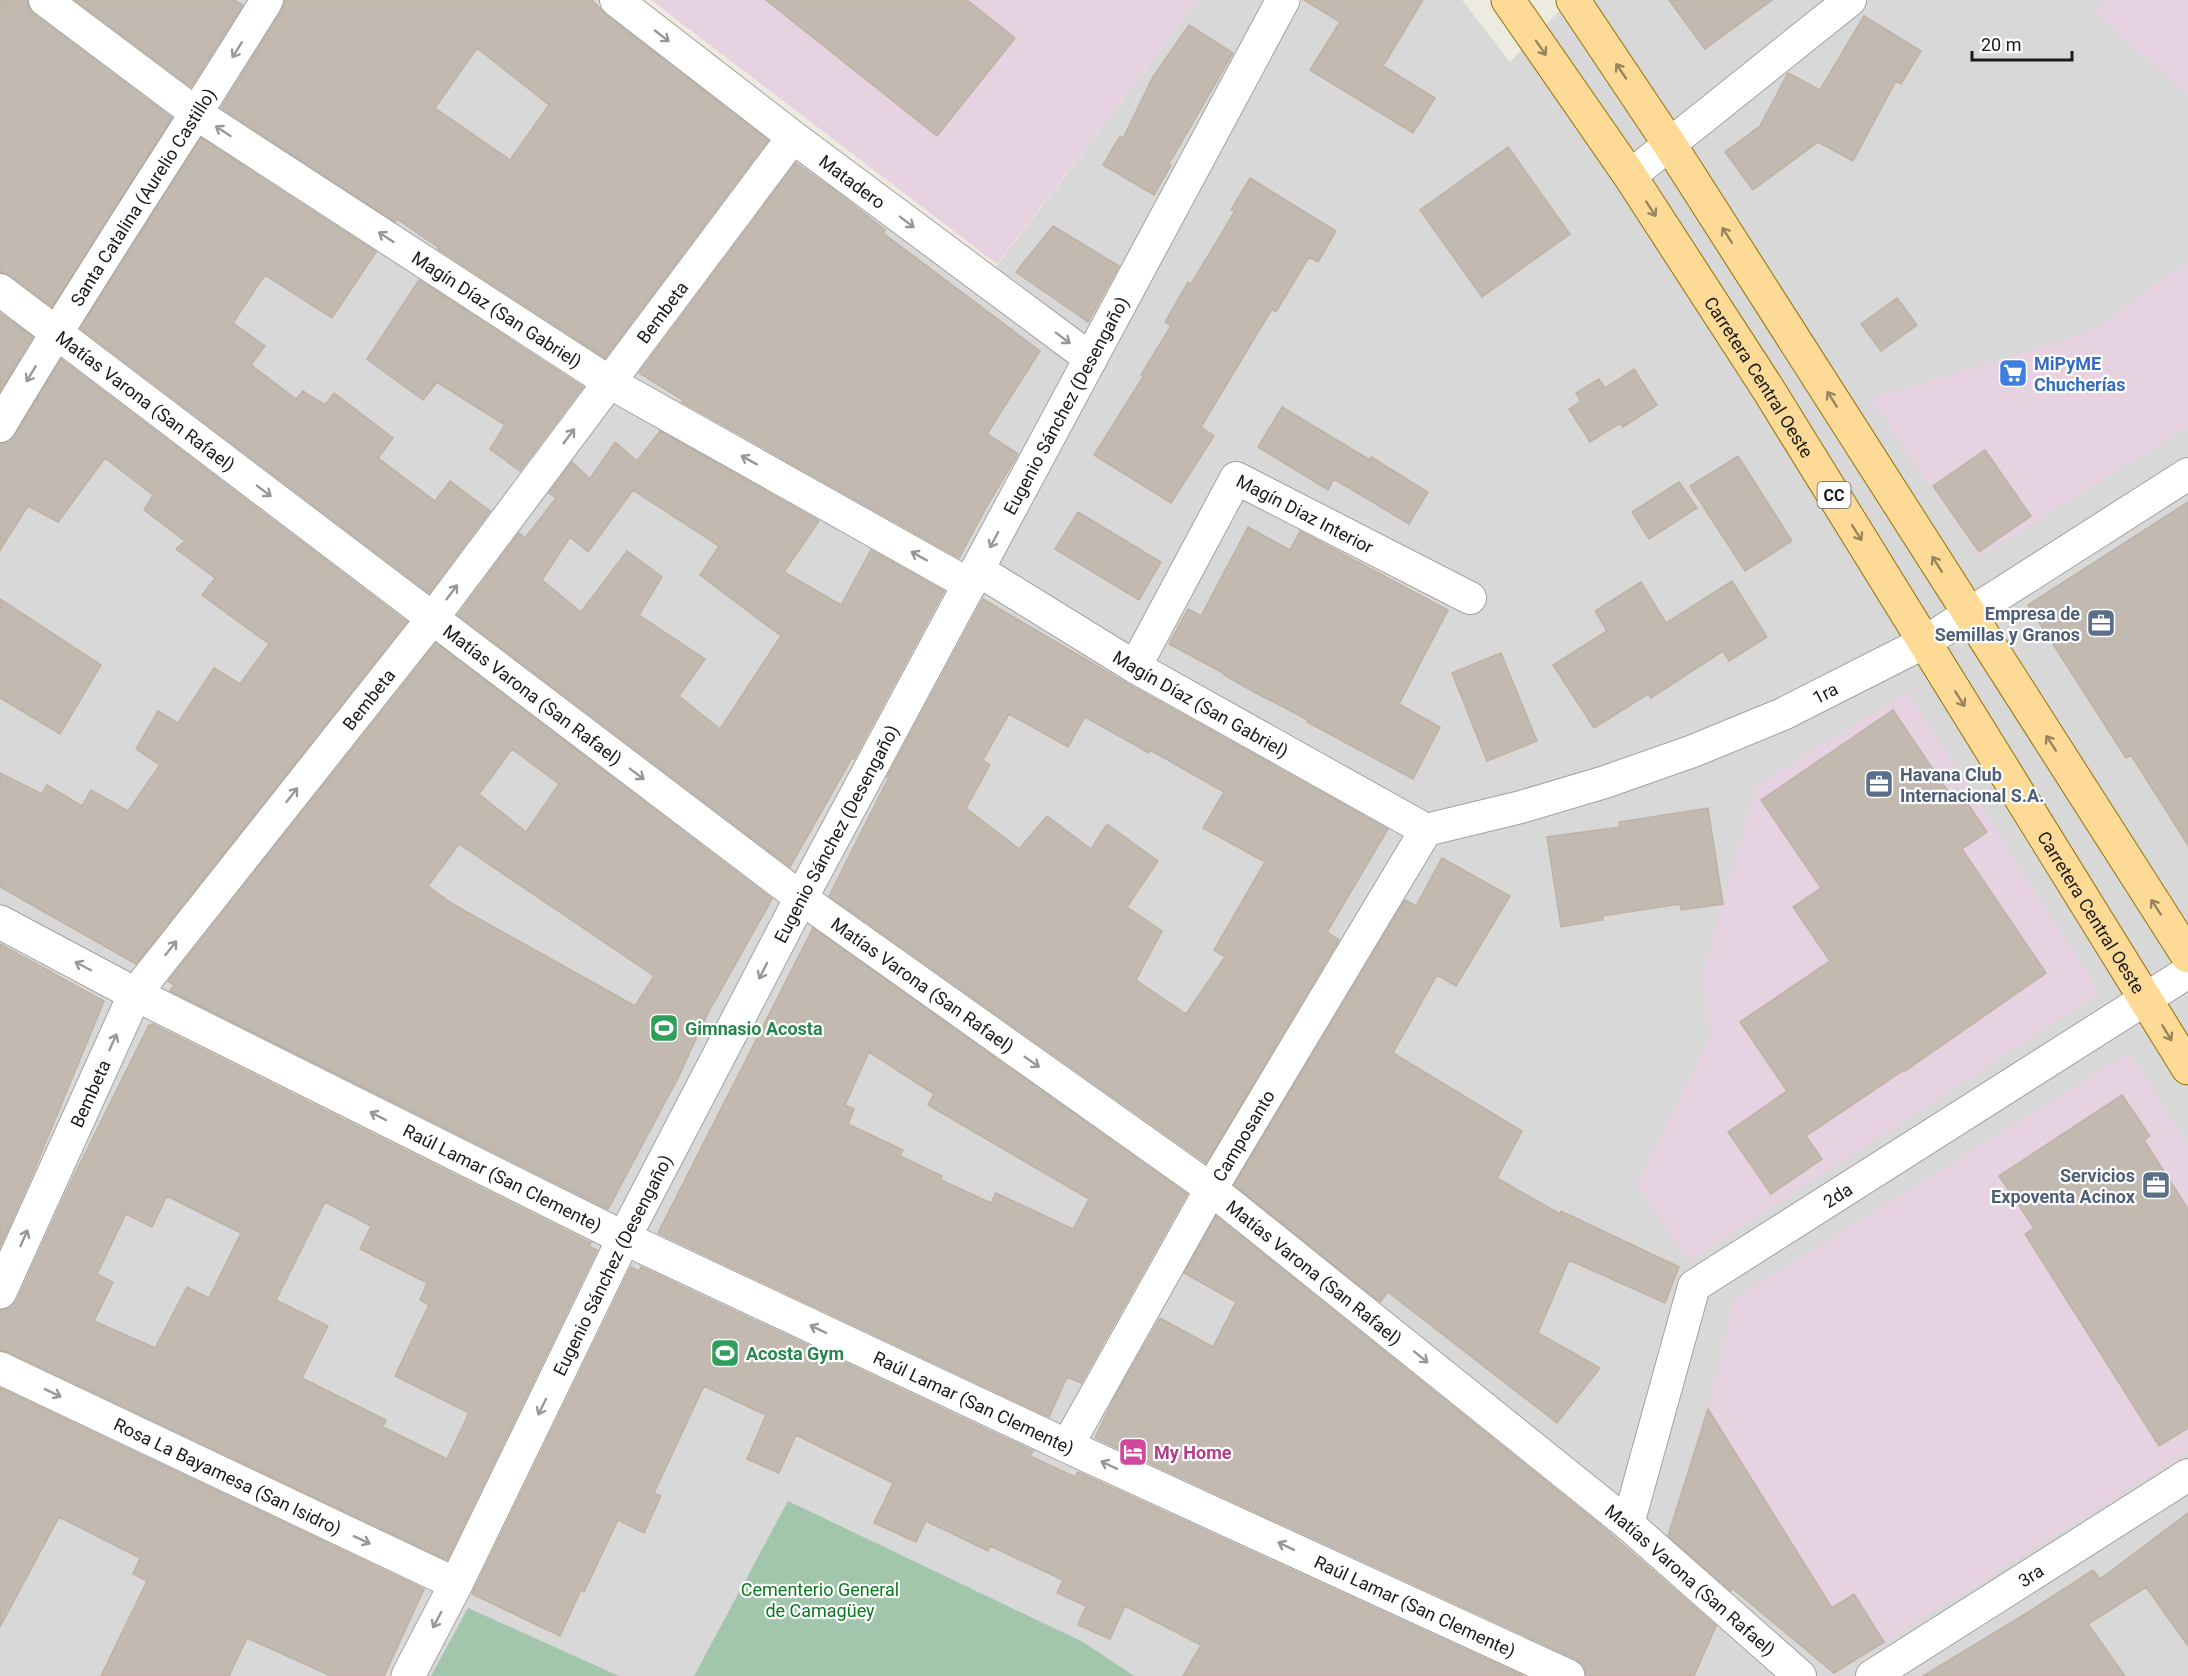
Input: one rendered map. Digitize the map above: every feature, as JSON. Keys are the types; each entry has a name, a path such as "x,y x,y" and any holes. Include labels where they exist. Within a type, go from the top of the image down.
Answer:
{"main road":[{"name":"Carretera Central Oeste","path":"1508,0 1630,176 1768,389 2188,1068"},
{"path":"1573,0 1670,145 2188,956"}],"street":[{"name":"Magín Díaz (San Gabriel)","path":"45,0 197,114 609,382 974,577 1426,830"},
{"name":"Santa Catalina (Aurelio Castillo)","path":"0,426 56,332 197,114 267,0"},
{"name":"Matadero","path":"616,0 1091,359"},
{"name":"Eugenio Sánchez (Desengaño)","path":"408,1676 456,1584 624,1238 801,898 1283,0"},
{"path":"1630,176 1850,0"},
{"name":"Bembeta","path":"0,1292 135,994 432,619 793,136"},
{"name":"Matías Varona (San Rafael)","path":"0,290 801,898 1211,1188 1628,1524 1800,1676"},
{"name":"1ra","path":"1426,830 1521,807 1693,751 1783,714 1925,642 2188,474"},
{"name":"Magín Diaz Interior","path":"1135,667 1236,477 1470,597"},
{"name":"Camposanto","path":"1067,1446 1211,1188 1426,830"},
{"name":"Raúl Lamar (San Clemente)","path":"0,922 135,994 624,1238 1067,1446 1568,1676"},
{"name":"2da","path":"1628,1524 1694,1286 2188,972"},
{"name":"Rosa La Bayamesa (San Isidro)","path":"0,1368 456,1584"},
{"name":"3ra","path":"1872,1676 2188,1475"}],"shaded area":[{"path":"0,0 623,0 983,284 1198,0 1462,0 1510,62 1570,0 2188,0 2188,1676 0,1676"},
{"path":"651,0 1198,0 997,264"},
{"path":"2107,0 2188,0 2188,95 2095,12"},
{"path":"2188,260 2188,427 1979,557 1871,399 2093,331"},
{"path":"1908,692 2100,993 1689,1261 1637,1185 1710,1038 1703,975 1756,786"},
{"path":"2130,1052 2188,1145 2188,1452 1884,1642 1855,1595 1832,1608 1708,1409 1734,1299"}],"green space":[{"name":"Cementerio General de Camagüey","path":"788,1501 1083,1642 1134,1676 694,1676"},
{"path":"468,1608 619,1676 431,1676"}],"building":[{"path":"0,0 27,0 34,14 172,118 52,307 11,276 0,272"},
{"path":"75,0 234,0 243,5 191,87"},
{"path":"285,0 592,0 605,14 768,140 605,358 438,249 397,219 395,222 221,108 282,10","holes":["477,48 549,105 510,160 435,108"]},
{"path":"766,0 967,0 1015,38 937,136"},
{"path":"1304,0 1423,0 1383,66 1435,98 1413,133 1310,70 1340,22"},
{"path":"1669,0 1772,0 1705,49"},
{"path":"1864,16 1921,51 1901,84 1896,81 1853,161 1818,142 1753,190 1725,152 1760,126 1788,73 1820,90"},
{"path":"1189,25 1233,53 1169,164 1171,165 1154,195 1103,165 1120,136 1123,138 1153,77"},
{"path":"201,138 376,252 332,318 265,275 233,323 265,346 251,365 296,399 303,391 325,405 334,393 393,438 378,458 435,501 450,481 490,511 429,593 80,328"},
{"path":"1508,147 1570,234 1482,297 1420,210"},
{"path":"796,163 885,230 883,233 1040,351 987,434 1018,454 959,558 682,402 683,400 639,373"},
{"path":"1250,178 1336,231 1318,262 1309,257 1276,312 1272,309 1201,427 1214,436 1171,503 1094,455 1143,377 1141,375 1171,326 1165,322 1188,282 1191,284 1235,211 1231,210"},
{"path":"1053,226 1119,266 1088,322 1016,272"},
{"path":"419,280 583,387 520,471 490,449 505,425 437,382 423,400 367,359"},
{"path":"1897,298 1917,325 1881,351 1861,324"},
{"path":"0,313 33,337 0,391"},
{"path":"61,359 407,622 136,964 0,887 0,773 42,794 47,785 82,806 91,790 128,811 160,765 136,749 158,711 178,723 214,668 240,684 269,644 202,595 215,578 176,549 185,541 144,510 153,495 105,458 58,522 28,506 0,550 0,444 9,441 15,435"},
{"path":"1634,369 1657,405 1623,427 1620,423 1590,442 1569,409 1581,401 1576,393 1599,379 1605,388"},
{"path":"1282,407 1428,492 1409,524 1334,479 1328,490 1258,447"},
{"path":"660,431 819,521 784,572 841,605 871,550 944,591 854,759 852,758 790,867 458,615 519,533 525,538 556,498 549,493 572,462 590,479 615,442 637,461","holes":["633,490 719,546 700,575 781,636 720,729 679,696 705,659 639,615 662,577 627,551 581,612 542,580 570,537 588,552"]},
{"path":"1985,450 2031,516 1979,552 1933,486"},
{"path":"1738,456 1792,541 1745,571 1690,486"},
{"path":"1679,482 1697,508 1649,539 1632,512"},
{"path":"2188,502 2188,845 2131,755 2126,758 2028,605"},
{"path":"1078,512 1161,562 1139,600 1055,549"},
{"path":"1248,527 1290,550 1300,531 1448,610 1399,704 1440,727 1413,779 1169,644 1188,609 1201,616"},
{"path":"1732,581 1767,637 1729,661 1723,651 1651,698 1648,694 1594,728 1553,665 1607,631 1595,611 1641,582 1666,623"},
{"path":"0,599 101,665 60,734 0,698"},
{"path":"983,599 1126,683 1388,829 1327,932 1339,940 1206,1163 829,896 889,777 887,777","holes":["1009,714 1068,747 1085,717 1149,753 1150,750 1224,792 1203,828 1265,862 1214,950 1225,957 1186,1014 1136,980 1162,931 1127,907 1158,861 1107,824 1091,849 1047,816 1019,849 966,808 990,765 983,760"]},
{"path":"436,643 772,899 707,1015 677,1080 608,1209 170,991 174,985 168,981","holes":["512,749 559,784 526,832 479,794","459,844 654,976 635,1006 451,903 428,886"]},
{"path":"1501,653 1537,741 1487,761 1452,673"},
{"path":"1893,710 1951,796 1959,791 1987,832 1962,849 2046,973 1905,1071 1806,1136 1822,1159 1771,1194 1728,1132 1787,1091 1740,1022 1830,961 1793,907 1821,888 1761,800"},
{"path":"1708,808 1723,904 1681,910 1680,904 1602,916 1603,920 1561,927 1547,837 1620,827 1619,822"},
{"path":"1442,858 1510,896 1456,986 1437,975 1393,1053 1522,1131 1497,1178 1560,1214 1561,1211 1679,1267 1665,1303 1569,1260 1538,1333 1600,1368 1557,1423 1388,1292 1380,1302 1234,1185 1405,900 1416,906"},
{"path":"813,928 1187,1194 1081,1383 1067,1377 1049,1417 658,1233","holes":["869,1052 934,1094 928,1105 1089,1199 1073,1229 996,1193 991,1203 941,1180 942,1176 900,1156 903,1150 848,1124 854,1109 845,1105"]},
{"path":"0,944 104,1001 0,1247"},
{"path":"152,1024 591,1243 589,1246 597,1250 447,1560 0,1350 0,1310 10,1308 17,1300 68,1188 149,1025","holes":["167,1196 241,1233 209,1298 187,1287 155,1348 94,1321 113,1282 97,1274 126,1214 152,1227","325,1202 371,1226 360,1249 427,1283 420,1300 429,1305 395,1376 469,1413 447,1459 383,1427 386,1420 302,1378 328,1326 276,1300"]},
{"path":"2122,1095 2150,1136 2144,1140 2188,1209 2188,1428 2159,1446 2025,1234 2034,1228 1999,1176"},
{"path":"1216,1216 1599,1524 1716,1626 1694,1676 1586,1676 1584,1666 1576,1659 1095,1438 1114,1398 1160,1318 1213,1347 1236,1302 1184,1273"},
{"path":"631,1267 639,1271 641,1267 1033,1451 1030,1456 1075,1477 1078,1472 1523,1676 1183,1676 1201,1645 1125,1606 1110,1639 1078,1625 1086,1606 1057,1593 1063,1580 990,1546 988,1551 926,1521 916,1542 874,1523 893,1483 865,1469 796,1435 779,1473 747,1459 766,1415 704,1386 654,1493 661,1496 644,1533 618,1520 560,1636 472,1594"},
{"path":"0,1388 424,1589 384,1676 331,1676 247,1638 229,1676 101,1676 147,1581 133,1574 140,1558 59,1517 0,1627"},
{"path":"1708,1409 1832,1608 1854,1594 1884,1642 1834,1673 1732,1588 1731,1591 1668,1536"},
{"path":"2188,1513 2188,1646 2146,1587 2088,1624 2125,1676 1923,1676 2093,1570 2100,1579"}],"place":[{"name":"MiPyME Chucherías","path":"2013,373"},
{"name":"Empresa de Semillas y Granos","path":"2101,623"},
{"name":"Havana Club Internacional S.A.","path":"1879,784"},
{"name":"Gimnasio Acosta","path":"664,1028"},
{"name":"Servicios Expoventa Acinox","path":"2156,1185"},
{"name":"Acosta Gym","path":"725,1353"},
{"name":"My Home","path":"1133,1452"}]}
